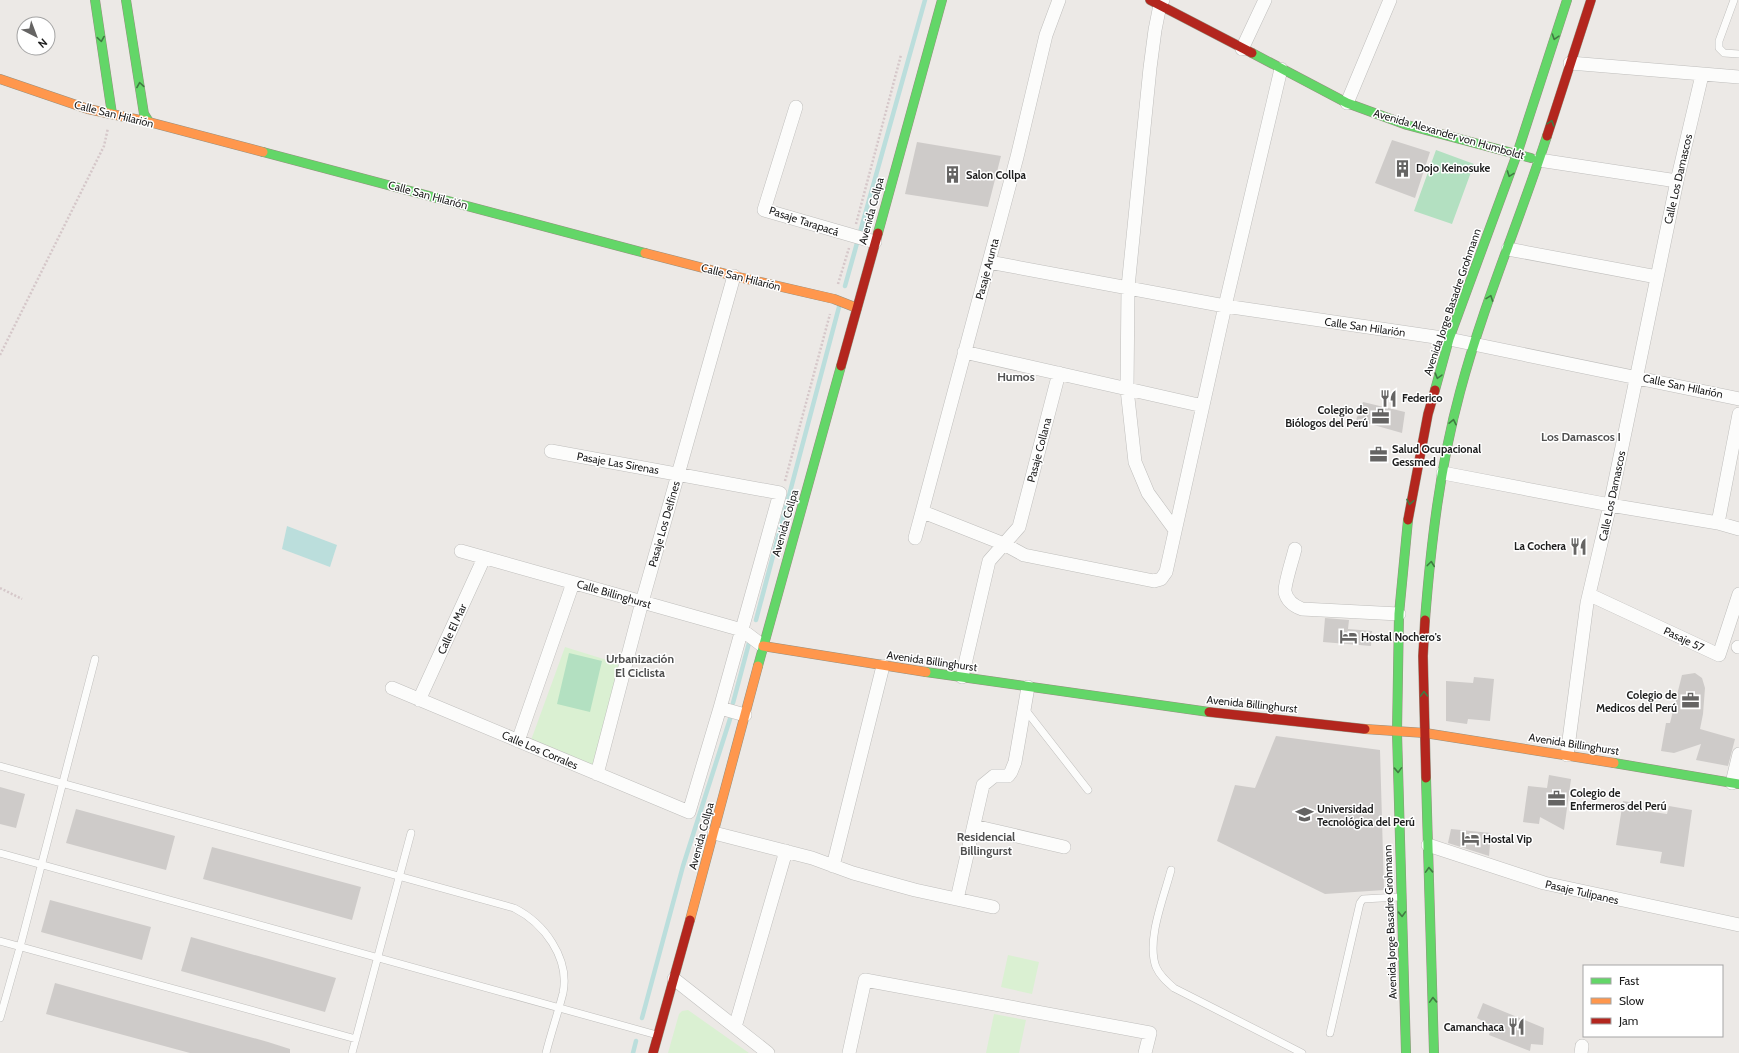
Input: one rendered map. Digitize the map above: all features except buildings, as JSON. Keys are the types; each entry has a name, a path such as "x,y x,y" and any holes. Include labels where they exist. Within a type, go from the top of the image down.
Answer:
{"main road":[{"path":"95,0 112,114"},
{"path":"126,0 144,114 149,122"},
{"name":"Avenida Collpa","path":"653,1053 714,833 763,646 942,0"},
{"name":"Avenida Jorge Basadre Grohmann","path":"1406,1053 1409,1025 1402,897 1404,838 1397,732 1399,614 1405,546 1416,473 1428,414 1450,339 1517,154 1567,0"},
{"path":"1434,1053 1430,1024 1424,844 1425,733 1423,656 1426,613 1443,473 1453,420 1474,343 1539,160 1591,0"},
{"name":"Avenida Alexander von Humboldt","path":"1158,2 1281,70 1346,103 1407,125 1539,160"},
{"name":"Calle San Hilarión","path":"0,79 88,110 149,122 734,276 834,299 857,308"},
{"name":"Avenida Billinghurst","path":"763,646 883,666 1202,711 1397,732 1425,733 1735,783"}],"street":[{"name":"Pasaje Arunta","path":"915,538 1017,157 1046,35 1059,0"},
{"path":"1242,49 1265,0"},
{"path":"1346,103 1389,0"},
{"path":"1158,2 1128,288 1127,389 1136,462 1148,493 1175,530"},
{"path":"1570,63 1739,77"},
{"path":"923,512 1004,544 1024,555 1154,581 1161,579 1166,572 1224,306 1281,70"},
{"name":"Calle Los Damascos","path":"1567,755 1587,604 1610,505 1677,181 1702,75"},
{"name":"Pasaje Tarapacá","path":"796,107 764,210 875,242"},
{"name":"Avenida Alexander von Humboldt","path":"1539,160 1677,181"},
{"path":"1508,249 1657,277"},
{"name":"Calle San Hilarión","path":"989,262 1224,306 1474,343 1739,398"},
{"name":"Pasaje Los Delfines","path":"597,774 642,602 734,276"},
{"path":"964,352 1203,406"},
{"name":"Pasaje Collana","path":"1004,544 1019,527 1059,374"},
{"path":"1718,524 1739,414"},
{"name":"Pasaje Las Sirenas","path":"551,451 780,493"},
{"path":"1443,473 1739,529"},
{"path":"745,715 720,708 780,493"},
{"path":"962,677 989,561 1004,544"},
{"path":"1295,549 1285,591 1288,599 1293,605 1302,609 1399,614"},
{"name":"Calle Billinghurst","path":"461,551 742,630 763,646"},
{"name":"Calle El Mar","path":"419,700 484,558"},
{"path":"518,741 573,583"},
{"name":"Pasaje 57","path":"1590,595 1719,655 1739,594"},
{"path":"833,866 883,666"},
{"path":"957,899 983,785 994,776 1008,776 1011,772 1015,762 1028,687"},
{"name":"Calle Los Corrales","path":"392,688 689,812 720,708"},
{"path":"1735,783 1739,754"},
{"path":"974,826 1064,847"},
{"path":"714,833 812,858 861,875 994,907"},
{"name":"Pasaje Tulipanes","path":"1424,844 1544,883 1739,925"},
{"path":"735,1027 786,851"},
{"path":"674,979 768,1053"},
{"path":"850,1053 865,980 1150,1033 1145,1053"}],"lane":[{"path":"1734,0 1719,41 1720,48 1724,53 1739,54"},
{"path":"0,1018 42,865 95,659"},
{"path":"1024,707 1088,790"},
{"path":"0,766 514,908 526,914 540,926 552,941 560,961 563,977 563,992 546,1053"},
{"path":"352,1053 411,833"},
{"path":"0,853 658,1035"},
{"path":"1171,870 1154,931 1152,944 1155,964 1162,977 1174,988 1302,1053"},
{"path":"1330,1032 1360,903 1363,899 1402,897"},
{"path":"0,941 356,1039"}],"path":[{"path":"780,493 787,474 901,55"},
{"path":"0,355 104,146 112,114"},
{"path":"0,588 22,599"}],"green space":[{"path":"1436,150 1474,164 1452,224 1414,211"},
{"path":"565,647 626,666 596,772 530,743"},
{"path":"569,653 602,661 590,712 557,704"},
{"path":"1008,955 1039,962 1032,994 1001,987"},
{"path":"688,1010 749,1053 668,1053 679,1014 682,1011"},
{"path":"994,1014 1026,1020 1019,1053 986,1053"}],"water":[{"path":"287,526 337,545 330,567 282,549"}],"waterway":[{"path":"845,286 925,0"},
{"path":"756,620 839,307"},
{"path":"733,703 749,643"},
{"path":"642,1018 683,866 730,719"},
{"path":"633,1053 636,1041"}],"traffic: fast":[{"path":"95,0 112,114"},
{"path":"126,0 144,114 149,122"},
{"path":"878,233 942,0"},
{"path":"1435,390 1449,339 1517,154 1567,0"},
{"path":"1252,53 1347,103 1407,125 1531,158"},
{"path":"1425,620 1437,505 1447,448 1460,392 1479,327 1547,136"},
{"path":"263,152 645,253"},
{"path":"758,666 841,366"},
{"path":"1406,1053 1397,732 1399,614 1408,520"},
{"path":"926,672 1209,712"},
{"path":"1614,763 1739,784"},
{"path":"1426,778 1434,1053"}],"traffic: slow":[{"path":"0,79 88,109 149,122 263,152"},
{"path":"645,253 734,276 834,299 857,308"},
{"path":"763,646 926,672"},
{"path":"690,920 758,666"},
{"path":"1365,729 1425,733 1614,763"}],"traffic: jam":[{"path":"1150,0 1252,53"},
{"path":"1547,136 1591,0"},
{"path":"841,366 878,233"},
{"path":"1408,520 1428,414 1435,390"},
{"path":"1425,620 1423,656 1426,778"},
{"path":"1209,712 1365,729"},
{"path":"653,1053 690,920"}],"place":[{"name":"Dojo Keinosuke","path":"1403,168"},
{"name":"Salon Collpa","path":"953,175"},
{"name":"Federico","path":"1389,398"},
{"name":"Colegio de Biólogos del Perú","path":"1381,416"},
{"name":"Salud Ocupacional Gessmed","path":"1379,455"},
{"name":"La Cochera","path":"1579,546"},
{"name":"Hostal Nochero's","path":"1348,637"},
{"name":"Colegio de Medicos del Perú","path":"1690,701"},
{"name":"Colegio de Enfermeros del Perú","path":"1557,799"},
{"name":"Universidad Tecnológica del Perú","path":"1304,815"},
{"name":"Hostal Vip","path":"1470,839"},
{"name":"Camanchaca","path":"1517,1027"}],"district":[{"name":"Humos","path":"1016,376"},
{"name":"Los Damascos I","path":"1581,436"},
{"name":"Urbanización El Ciclista","path":"640,665"},
{"name":"Residencial Billingurst","path":"986,843"}]}
